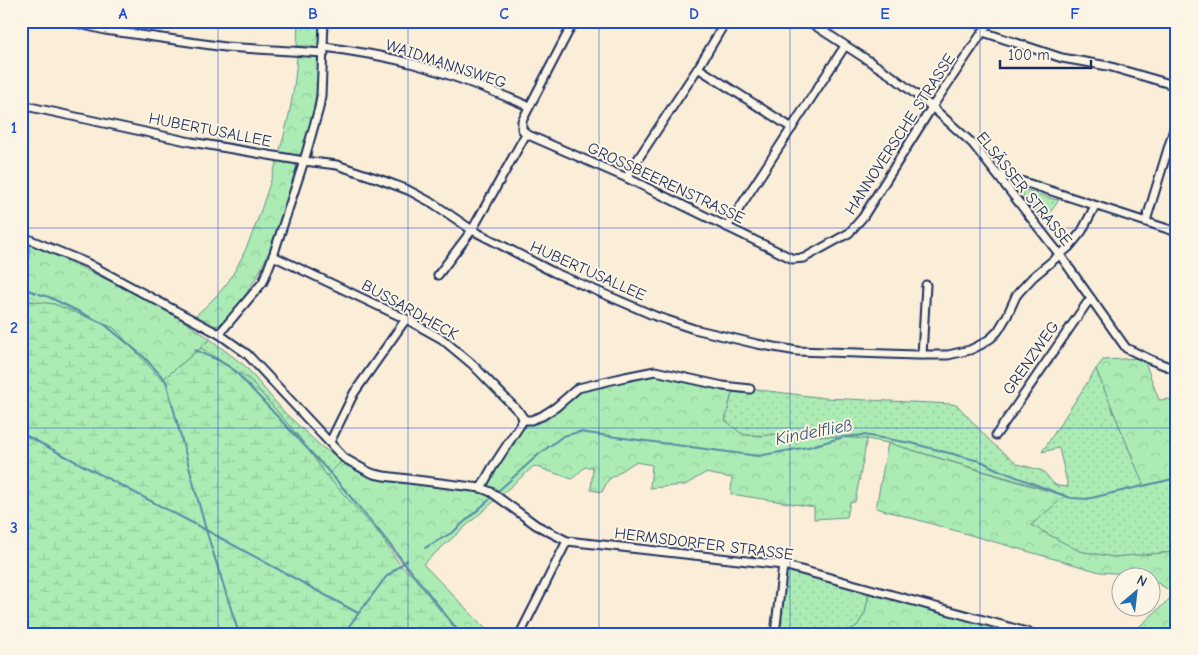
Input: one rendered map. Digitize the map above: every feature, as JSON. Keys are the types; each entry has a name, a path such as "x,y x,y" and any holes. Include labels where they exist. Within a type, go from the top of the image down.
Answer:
{"street":[{"name":"WAIDMANNSWEG","path":"67,21 105,30 225,47 356,51 414,64 478,85 528,106"},
{"path":"219,334 263,282 273,256 319,108 324,50 324,21"},
{"path":"438,275 472,230 526,134 522,129 522,121 528,106 574,21"},
{"path":"627,178 726,21"},
{"name":"ELSÄSSER STRASSE","path":"808,21 892,76 932,107 973,144 1060,254 1126,348 1177,370"},
{"name":"HANNOVERSCHE STRASSE","path":"793,259 804,258 849,233 855,227 990,21"},
{"path":"983,32 1062,58 1108,66 1177,86"},
{"path":"727,227 846,46"},
{"path":"698,68 792,128"},
{"name":"HUBERTUSALLEE","path":"21,105 191,142 337,165 379,178 408,190 434,204 472,230 553,272 655,316 694,329 757,344 797,351 948,355 970,350 991,338 998,331 1016,296 1033,277 1069,247 1082,232 1095,206"},
{"path":"1146,221 1177,119"},
{"name":"GROSSBEERENSTRASSE","path":"526,134 627,178 793,259"},
{"path":"996,173 1177,232"},
{"name":"HERMSDORFER STRASSE","path":"21,236 87,263 219,334 247,354 344,458 374,474 481,488 496,495 536,525 567,541 783,565 1034,634"},
{"name":"BUSSARDHECK","path":"273,256 406,319 442,339 459,352 492,384 523,418"},
{"path":"922,355 926,286"},
{"name":"GRENZWEG","path":"996,434 1087,303 1092,300"},
{"path":"330,442 354,393 406,319"},
{"path":"481,488 492,468 520,427 523,418 531,420 542,416 578,388 655,372 724,386 750,389"},
{"path":"520,634 567,541"},
{"path":"775,634 783,565"}],"green space":[{"path":"298,21 321,21 320,41 315,46 297,46"},
{"path":"315,55 319,60 317,83 304,151 298,155 279,153 291,104 297,56"},
{"path":"277,161 295,164 298,169 269,253 248,291 235,309 219,325 212,326 196,315 221,291 244,254"},
{"path":"1017,187 1053,199 1059,200 1044,221"},
{"path":"30,243 145,299 210,339 162,380 114,328 54,304 21,300 21,283 27,284"},
{"path":"21,300 54,304 114,328 162,380 201,348 250,380 299,437 327,476 377,531 401,566 413,576 459,634 21,634"},
{"path":"210,339 245,366 285,413 323,448 343,460 327,476 299,437 250,380 201,348"},
{"path":"1144,359 1159,400 1171,399 1177,401 1177,478 1144,486 1096,369 1103,360"},
{"path":"1096,369 1144,486 1177,478 1177,552 1113,557 1079,551 1031,525 1065,495 888,443 867,439 820,436 743,435 725,421 733,389 752,389 825,398 952,404 958,406 991,442 1018,464 1043,471 1054,484 1068,487 1059,448 1042,452"},
{"path":"656,374 733,389 725,420 743,435 762,436 816,429 820,436 867,439 855,502 850,502 847,517 814,519 814,507 731,494 732,478 705,473 685,485 650,488 652,465 635,462 608,480 602,492 591,490 593,467 585,467 572,479 534,466 423,564 493,634 459,634 377,531 327,476 343,460 376,479 485,493 494,471 525,423 553,414 583,390"},
{"path":"888,443 1065,496 1031,525 1079,551 1113,557 1177,552 1177,634 1131,634 1149,618 1160,618 1160,608 1175,594 1160,584 1160,568 1110,568 1110,573 1100,572 876,508"},
{"path":"783,565 870,589 865,613 857,626 842,634 775,634"},
{"path":"870,589 1034,634 842,634 857,626 865,613"}],"waterway":[{"path":"21,287 36,293"},
{"path":"21,342 26,288"},
{"path":"39,294 104,324 144,357 166,381 206,530 239,634"},
{"path":"195,350 218,360 234,370 332,475 461,634"},
{"name":"Kindelfließ","path":"497,492 538,455 563,436 579,432 758,456 808,447 844,437 864,435 911,443 983,462 996,469 1071,498 1087,499 1177,478"},
{"path":"25,435 206,530 358,613"},
{"name":"Kindelfließ","path":"428,546 425,548 453,532 489,500"},
{"name":"Kindelfließ","path":"343,634 386,577 407,560"}]}
